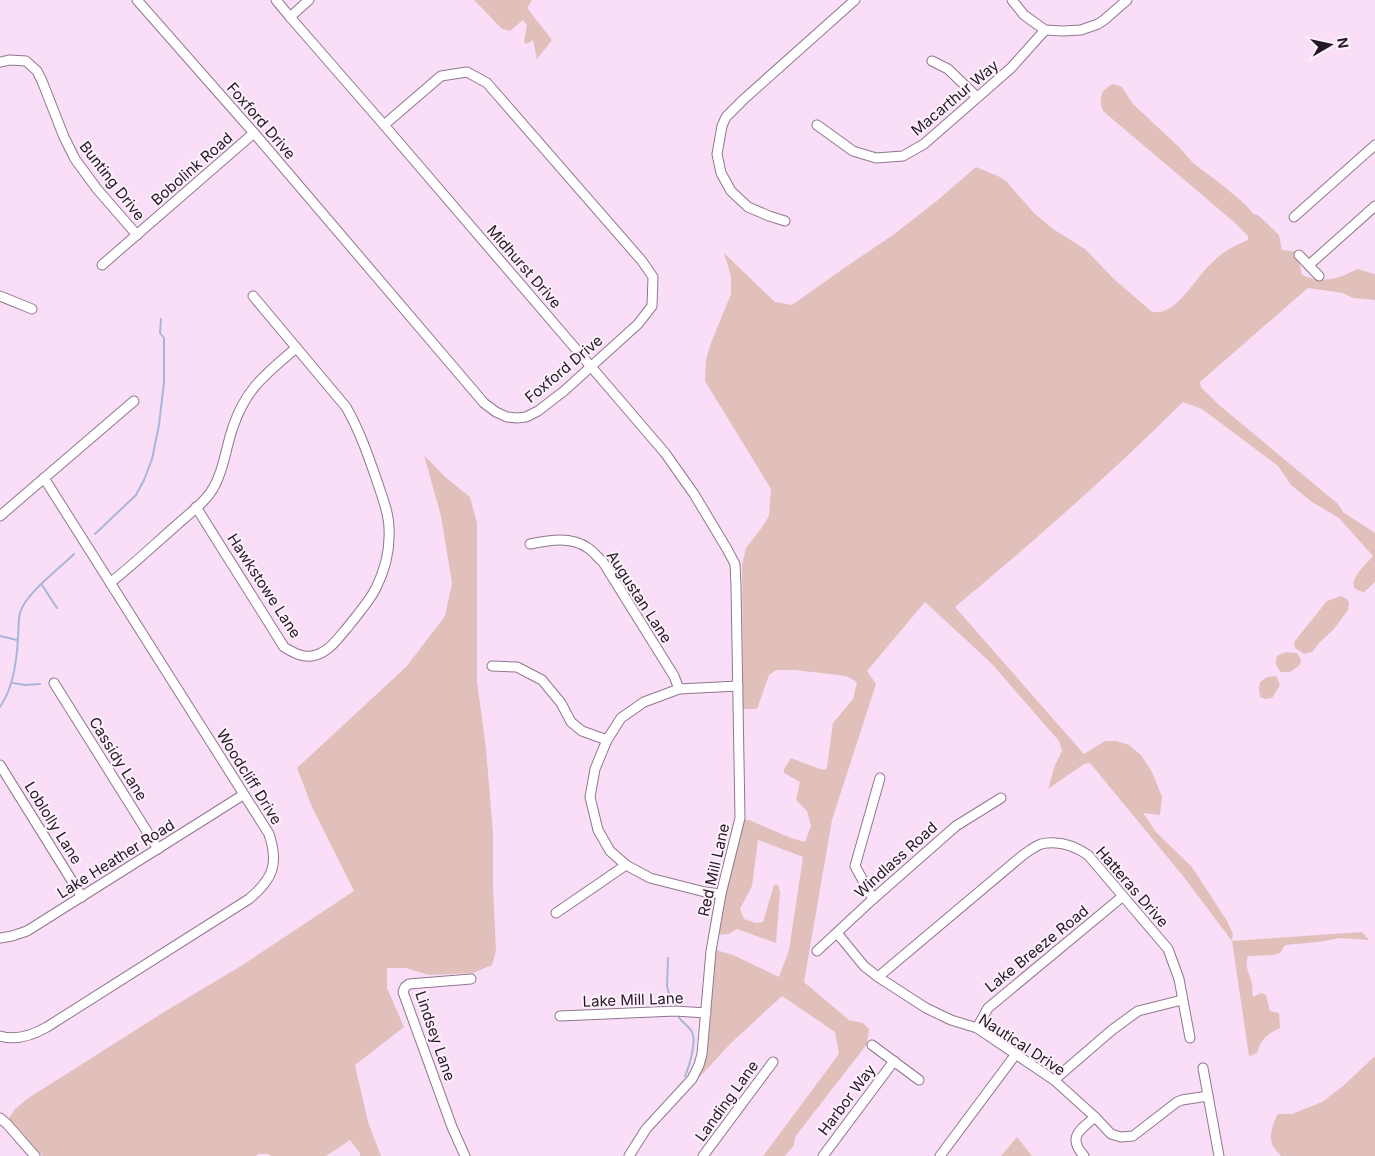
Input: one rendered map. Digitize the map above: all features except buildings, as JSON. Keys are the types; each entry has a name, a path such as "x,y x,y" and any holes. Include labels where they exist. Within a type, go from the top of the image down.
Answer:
{"street":[{"name":"Foxford Drive","path":"137,0 254,133 484,403 507,417 517,418 538,411 638,324 652,306 653,277 487,83 467,72 440,76 384,125"},
{"name":"Midhurst Drive","path":"276,0 665,453 694,494 734,564"},
{"path":"290,17 309,0"},
{"path":"785,221 748,207 731,191 721,173 718,154 722,126 726,117 744,99 855,0"},
{"path":"1012,0 1024,14 1045,30 1081,30 1089,28 1104,20 1127,0"},
{"name":"Macarthur Way","path":"817,125 853,151 876,158 903,156 924,144 1011,68 1045,30"},
{"name":"Bunting Drive","path":"0,62 10,60 26,61 37,71 75,160 97,189 137,235"},
{"path":"932,62 948,69 977,97"},
{"name":"Bobolink Road","path":"102,265 254,133"},
{"path":"1294,217 1375,145"},
{"path":"1309,265 1374,209"},
{"path":"1299,255 1319,276"},
{"path":"0,296 32,310"},
{"name":"Hawkstowe Lane","path":"196,508 284,647 294,653 304,656 315,656 326,651 337,640 376,588 384,568 389,527 382,497 355,422 346,407 253,296"},
{"path":"110,583 204,500 215,486 222,469 232,428 240,406 250,390 296,348"},
{"path":"0,516 134,401"},
{"name":"Woodcliff Drive","path":"0,1036 22,1038 36,1034 249,899 262,888 274,864 274,848 269,834 44,478"},
{"name":"Augustan Lane","path":"530,544 553,540 573,541 588,548 603,562 674,676 679,689"},
{"name":"Red Mill Lane","path":"629,1156 646,1129 692,1079 702,1054 711,951 740,818 734,564"},
{"path":"492,666 517,667 542,680 561,703 571,722 582,732 607,740"},
{"name":"Cassidy Lane","path":"54,683 158,849"},
{"path":"722,894 705,892 650,878 626,865 610,851 598,830 590,797 595,769 607,740 621,718 644,702 679,689 738,686"},
{"name":"Loblolly Lane","path":"0,765 82,897"},
{"path":"873,899 856,866 880,778"},
{"name":"Lake Heather Road","path":"0,938 28,931 243,795"},
{"name":"Windlass Road","path":"817,951 956,826 1000,798"},
{"name":"Hatteras Drive","path":"878,977 1023,855 1040,845 1054,842 1079,849 1088,855 1168,950 1179,979 1190,1038"},
{"path":"556,913 626,865"},
{"name":"Lake Breeze Road","path":"977,1028 988,1008 1123,896"},
{"name":"Nautical Drive","path":"836,933 864,966 878,977 926,1008 950,1020 977,1028 1016,1054 1054,1080 1111,1134 1121,1137 1133,1136 1177,1102 1208,1096"},
{"name":"Lindsey Lane","path":"465,1156 452,1127 404,992 405,987 409,984 471,979"},
{"path":"1054,1080 1112,1030 1138,1011 1182,1000"},
{"name":"Lake Mill Lane","path":"560,1016 676,1011 706,1013"},
{"path":"872,1045 919,1080"},
{"path":"940,1156 1016,1054"},
{"name":"Harbor Way","path":"823,1156 894,1061"},
{"name":"Landing Lane","path":"703,1156 772,1062"},
{"path":"1203,1068 1219,1156"},
{"path":"1084,1156 1076,1147 1076,1136 1094,1116"},
{"path":"0,1118 35,1156"}],"shaded area":[{"path":"474,0 532,0 527,8 552,40 537,59 533,40 527,44 524,42 527,25 523,20 510,31 502,29"},
{"path":"1113,84 1122,87 1133,104 1179,147 1193,163 1221,184 1279,235 1282,250 1297,252 1302,275 1323,280 1337,278 1357,269 1375,274 1375,300 1353,298 1343,293 1308,288 1200,382 1201,387 1219,405 1338,504 1343,512 1375,533 1375,582 1364,592 1354,586 1356,577 1373,556 1339,518 1312,502 1291,485 1278,466 1202,409 1183,402 1072,507 955,607 1084,754 1105,741 1116,741 1129,745 1141,755 1152,772 1162,797 1159,815 1143,813 1156,832 1192,867 1227,921 1233,934 1232,941 1183,876 1090,763 1084,764 1048,789 1055,765 1062,751 1059,741 991,663 925,602 867,671 876,684 832,820 804,982 849,1020 863,1023 869,1029 867,1044 795,1137 794,1145 785,1156 763,1156 839,1054 835,1032 782,996 730,1044 695,1082 702,1071 708,1046 716,950 733,955 779,977 789,950 803,857 758,840 752,886 740,909 744,919 756,923 763,922 774,885 778,885 780,892 776,943 737,929 729,934 718,935 722,912 743,820 749,820 805,842 811,826 807,811 796,800 800,782 784,773 784,769 791,758 825,770 833,723 853,699 857,682 846,676 795,670 776,670 769,675 757,709 743,709 742,565 746,548 769,516 771,489 705,381 706,360 711,343 731,294 731,276 724,253 775,302 792,305 893,235 976,167 1006,181 1034,213 1053,229 1085,249 1114,279 1151,311 1159,312 1166,310 1181,299 1218,257 1232,247 1248,240 1248,236 1103,111 1101,98 1103,92"},
{"path":"424,455 444,476 470,497 477,523 477,682 486,748 493,833 496,950 492,965 473,973 429,975 406,968 387,968 387,988 404,1027 355,1065 368,1122 381,1156 360,1156 360,1153 350,1140 326,1156 271,1156 268,1154 258,1154 256,1156 42,1156 9,1118 15,1109 27,1099 164,1012 241,966 354,891 312,807 297,768 406,667 445,616 452,583 441,516"},
{"path":"1341,596 1347,599 1349,603 1348,610 1334,629 1312,652 1304,654 1295,648 1294,642 1327,601"},
{"path":"1286,652 1297,653 1301,660 1300,665 1290,672 1281,672 1276,664 1277,656"},
{"path":"1276,676 1280,685 1272,698 1265,699 1260,697 1260,682 1267,677"},
{"path":"1362,932 1369,940 1340,938 1285,945 1280,953 1248,956 1247,967 1252,984 1253,997 1261,993 1266,995 1270,1011 1279,1013 1280,1028 1271,1032 1265,1038 1260,1044 1257,1053 1249,1056 1232,941"},
{"path":"1375,1056 1375,1156 1281,1156 1273,1146 1271,1138 1273,1125 1278,1114 1292,1114 1322,1102 1343,1086"},
{"path":"1017,1137 1032,1156 1001,1156"}],"waterway":[{"path":"95,534 136,495 152,459 159,425 164,382 164,338 160,333 161,319"},
{"path":"0,707 12,682 17,655 19,619 23,606 35,590 74,554"},
{"path":"42,585 57,608"},
{"path":"0,636 17,640"},
{"path":"13,683 25,685 40,684"},
{"path":"668,958 667,986 669,994 677,1006"},
{"path":"679,1017 691,1030 694,1041 685,1076"}]}
